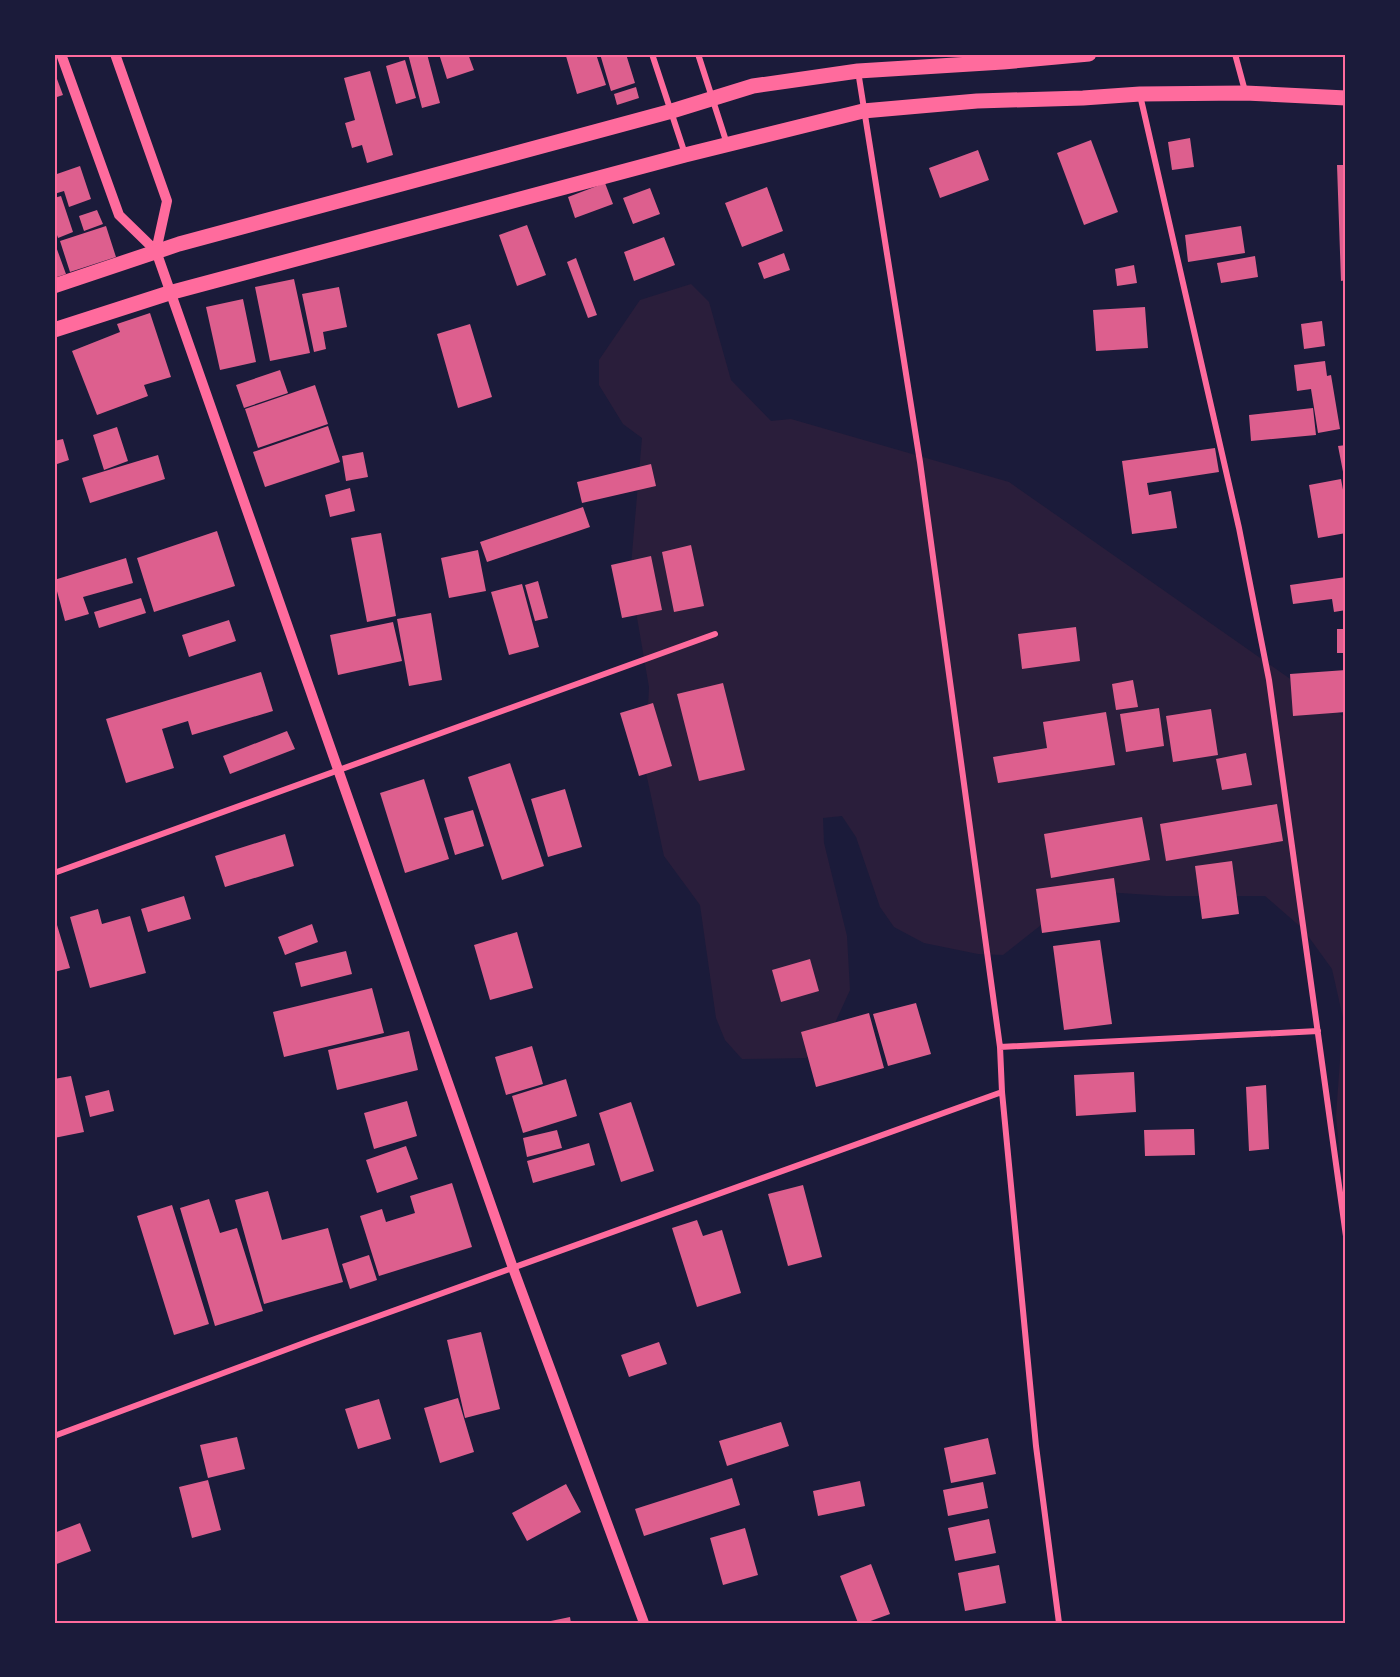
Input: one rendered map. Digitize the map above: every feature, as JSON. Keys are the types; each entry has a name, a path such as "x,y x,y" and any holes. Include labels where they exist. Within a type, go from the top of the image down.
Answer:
{"main road":[{"path":"54,286 156,251 672,111 753,86 858,71 1089,54"},
{"path":"54,330 170,293 685,155 863,111 977,100 1083,98 1140,94 1245,93 1346,98"}],"street":[{"path":"61,54 119,216 156,251 513,1268 644,1623"},
{"path":"115,54 167,201 156,251"},
{"path":"652,54 685,155"},
{"path":"698,54 727,144"},
{"path":"1235,54 1245,93"},
{"path":"858,71 920,462 1000,1047 1002,1092 1036,1446 1059,1623"},
{"path":"1140,94 1239,528 1269,680 1346,1236"},
{"path":"54,873 715,634"},
{"path":"1000,1047 1318,1031"},
{"path":"54,1436 1002,1092"}],"shaded area":[{"path":"691,284 709,302 731,380 771,421 791,419 1009,482 1346,718 1346,1218 1336,1116 1343,1018 1332,969 1303,929 1265,896 1166,896 1074,890 1074,899 1003,955 978,954 924,943 894,927 880,907 856,837 842,816 823,818 824,843 847,936 850,990 824,1047 806,1058 742,1059 725,1040 716,1018 700,905 664,856 645,768 649,687 630,577 642,438 623,424 599,385 599,360 640,300"}],"building":[{"path":"408,54 427,54 440,103 422,108"},
{"path":"439,54 468,54 474,70 447,79"},
{"path":"596,54 606,85 577,94 566,56"},
{"path":"600,54 626,54 635,83 611,91"},
{"path":"405,60 416,98 396,104 386,66"},
{"path":"54,71 63,95 54,98"},
{"path":"370,71 393,155 367,163 362,145 352,148 345,123 355,120 344,78"},
{"path":"636,87 639,98 617,105 614,94"},
{"path":"1190,138 1194,167 1172,170 1168,142"},
{"path":"1091,140 1118,212 1084,225 1057,153"},
{"path":"978,150 989,180 940,198 929,168"},
{"path":"1337,165 1346,165 1346,280 1341,281"},
{"path":"80,166 91,199 69,207 64,191 54,194 54,175"},
{"path":"605,183 613,204 575,218 568,197"},
{"path":"767,187 783,231 742,247 725,203"},
{"path":"650,188 660,214 633,224 623,198"},
{"path":"61,196 73,232 58,238 54,226 54,198"},
{"path":"97,210 103,224 84,231 79,216"},
{"path":"527,225 546,275 517,286 499,235"},
{"path":"106,226 116,257 70,272 60,241"},
{"path":"1241,226 1245,253 1188,262 1185,235"},
{"path":"664,237 675,265 634,281 624,252"},
{"path":"54,241 66,274 54,278"},
{"path":"784,253 790,270 764,279 758,263"},
{"path":"1255,256 1258,277 1221,283 1217,263"},
{"path":"576,258 597,315 588,318 567,262"},
{"path":"1134,265 1137,283 1117,286 1115,269"},
{"path":"294,279 310,353 270,361 255,287"},
{"path":"339,287 347,327 323,332 326,349 314,352 302,294"},
{"path":"243,299 256,362 220,370 206,307"},
{"path":"1145,307 1148,348 1096,351 1093,310"},
{"path":"150,313 171,377 144,385 148,396 97,415 72,351 120,332 117,324"},
{"path":"1322,321 1325,346 1304,349 1301,324"},
{"path":"470,324 492,397 458,408 437,334"},
{"path":"1325,361 1327,376 1331,375 1340,429 1318,433 1311,389 1297,391 1294,365"},
{"path":"280,370 288,393 244,408 236,385"},
{"path":"315,385 328,424 258,448 245,409"},
{"path":"1313,408 1316,435 1251,441 1249,415"},
{"path":"328,426 340,462 265,487 253,452"},
{"path":"117,427 128,461 104,470 93,435"},
{"path":"63,439 69,460 54,465 54,441"},
{"path":"1346,445 1346,482 1345,482 1338,446"},
{"path":"1215,448 1219,472 1147,483 1149,495 1171,491 1177,528 1132,534 1122,461"},
{"path":"363,452 368,477 346,481 342,456"},
{"path":"158,455 165,479 90,503 82,478"},
{"path":"651,464 656,486 582,503 577,482"},
{"path":"1341,479 1346,506 1346,533 1318,538 1309,485"},
{"path":"350,488 355,511 330,517 325,495"},
{"path":"583,507 590,527 487,562 480,542"},
{"path":"217,531 235,586 154,612 137,558"},
{"path":"381,533 396,616 367,622 351,538"},
{"path":"691,545 704,606 674,612 662,552"},
{"path":"478,550 486,591 449,598 441,558"},
{"path":"651,556 662,610 622,618 611,565"},
{"path":"126,558 133,583 83,597 89,614 65,621 54,580"},
{"path":"1346,577 1346,610 1334,612 1332,599 1293,604 1290,585"},
{"path":"538,581 548,618 535,621 525,585"},
{"path":"522,584 539,647 509,655 491,592"},
{"path":"141,598 146,613 99,628 94,612"},
{"path":"431,613 442,680 409,686 397,619"},
{"path":"229,620 236,641 189,657 182,635"},
{"path":"393,622 402,661 338,675 330,635"},
{"path":"1345,624 1346,653 1337,653 1337,629 1344,629"},
{"path":"1076,627 1080,661 1022,669 1018,634"},
{"path":"1346,670 1346,712 1293,716 1290,674"},
{"path":"261,672 273,711 192,735 188,721 162,729 174,768 126,783 106,719"},
{"path":"1133,680 1138,707 1116,710 1112,684"},
{"path":"723,683 745,770 699,781 677,694"},
{"path":"653,703 672,766 639,776 620,713"},
{"path":"1159,708 1164,746 1126,752 1120,714"},
{"path":"1211,709 1218,755 1173,762 1166,716"},
{"path":"1106,712 1115,765 998,783 993,757 1047,748 1043,722"},
{"path":"287,731 295,749 230,774 223,756"},
{"path":"1246,753 1252,785 1222,790 1216,759"},
{"path":"510,763 544,866 502,880 468,777"},
{"path":"424,779 449,859 405,873 380,793"},
{"path":"565,789 582,847 548,857 531,799"},
{"path":"1277,804 1283,841 1166,861 1160,824"},
{"path":"473,810 484,846 455,855 444,818"},
{"path":"1142,817 1150,860 1051,878 1044,834"},
{"path":"285,834 294,866 225,887 215,856"},
{"path":"1343,837 1346,837 1346,863 1344,863"},
{"path":"1232,861 1239,914 1202,919 1195,866"},
{"path":"1114,878 1120,922 1042,933 1036,889"},
{"path":"184,896 191,919 148,932 141,909"},
{"path":"98,909 102,924 130,916 146,973 90,988 70,917"},
{"path":"312,924 318,942 285,955 278,937"},
{"path":"57,925 70,968 54,972 54,926"},
{"path":"517,932 533,988 490,1000 474,945"},
{"path":"1100,940 1112,1024 1064,1030 1053,946"},
{"path":"346,951 352,974 301,987 295,963"},
{"path":"810,959 819,991 781,1002 772,970"},
{"path":"372,988 384,1033 284,1057 273,1012"},
{"path":"916,1003 931,1054 888,1066 873,1014"},
{"path":"869,1013 884,1068 816,1087 801,1032"},
{"path":"409,1031 418,1070 337,1090 328,1050"},
{"path":"532,1046 543,1084 506,1095 495,1057"},
{"path":"1134,1072 1136,1112 1076,1116 1074,1075"},
{"path":"71,1076 84,1132 54,1138 54,1079"},
{"path":"566,1079 577,1116 523,1133 512,1096"},
{"path":"1266,1085 1269,1149 1249,1151 1246,1087"},
{"path":"109,1090 114,1111 90,1117 85,1096"},
{"path":"407,1101 417,1136 374,1149 364,1113"},
{"path":"631,1102 654,1171 621,1182 599,1113"},
{"path":"1194,1129 1195,1155 1145,1156 1144,1130"},
{"path":"557,1130 562,1148 527,1157 523,1138"},
{"path":"589,1143 595,1165 533,1183 527,1161"},
{"path":"406,1146 418,1179 377,1193 366,1160"},
{"path":"452,1183 472,1247 379,1276 360,1216 382,1209 386,1222 415,1213 410,1196"},
{"path":"803,1185 822,1257 788,1266 768,1194"},
{"path":"268,1191 282,1240 328,1228 343,1282 264,1304 235,1200"},
{"path":"209,1199 220,1233 237,1228 263,1311 215,1326 180,1208"},
{"path":"172,1205 209,1324 174,1335 137,1216"},
{"path":"697,1220 703,1236 722,1230 741,1293 697,1307 672,1228"},
{"path":"369,1255 377,1280 350,1289 342,1264"},
{"path":"481,1332 500,1409 465,1418 447,1340"},
{"path":"659,1342 667,1364 629,1377 621,1355"},
{"path":"458,1398 474,1452 440,1463 424,1408"},
{"path":"379,1399 391,1439 358,1449 345,1409"},
{"path":"781,1422 789,1446 727,1466 719,1441"},
{"path":"237,1437 245,1469 208,1478 200,1445"},
{"path":"988,1438 996,1474 951,1483 944,1448"},
{"path":"732,1478 740,1505 644,1536 635,1509"},
{"path":"208,1480 221,1530 192,1538 179,1487"},
{"path":"860,1481 865,1506 818,1516 813,1491"},
{"path":"983,1482 988,1508 948,1516 943,1490"},
{"path":"566,1484 581,1512 527,1541 512,1513"},
{"path":"989,1519 996,1553 955,1561 948,1528"},
{"path":"80,1523 91,1551 54,1565 54,1533"},
{"path":"745,1528 758,1575 723,1585 710,1538"},
{"path":"871,1564 890,1614 865,1623 858,1623 840,1576"},
{"path":"999,1565 1006,1603 965,1611 958,1573"},
{"path":"570,1617 571,1623 546,1623 546,1622"}]}
